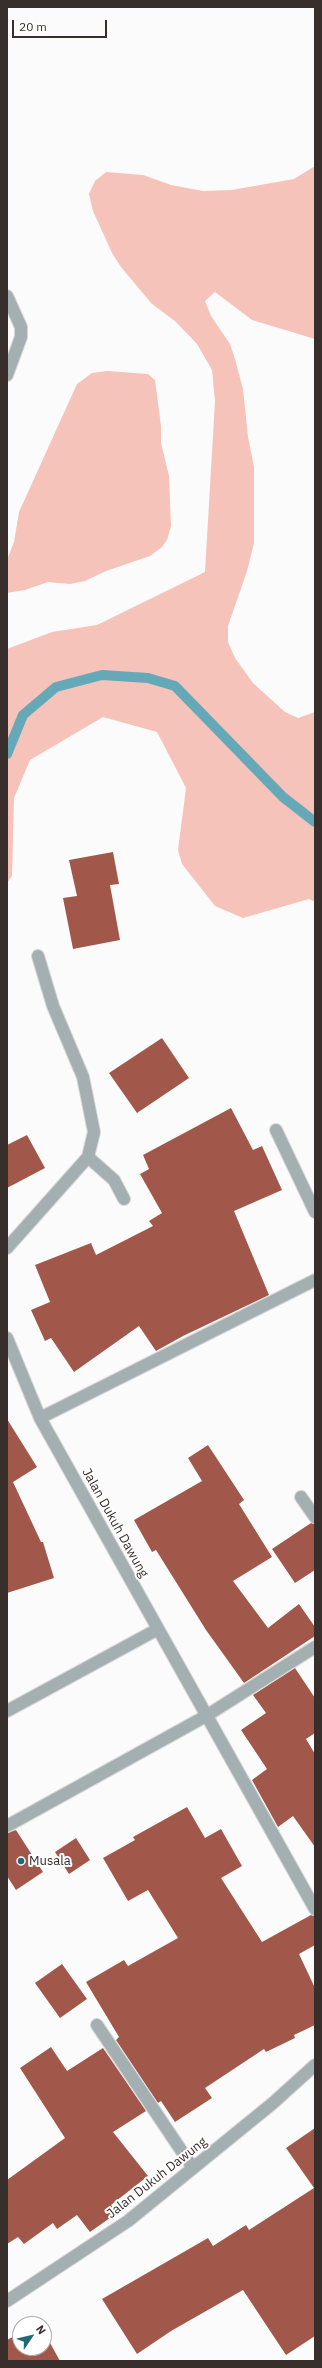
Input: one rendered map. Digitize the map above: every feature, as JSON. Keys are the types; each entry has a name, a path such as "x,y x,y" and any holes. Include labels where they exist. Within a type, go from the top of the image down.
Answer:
{"street":[{"path":"7,296 21,327 21,337 7,375"},
{"path":"7,1248 88,1157 94,1132 83,1078 53,1006 38,956"},
{"path":"276,1130 315,1212"},
{"path":"88,1157 114,1180 124,1200"},
{"path":"40,1418 315,1280"},
{"name":"Jalan Dukuh Dawung","path":"7,1338 40,1418 315,1909"},
{"path":"301,1497 315,1517"},
{"path":"7,1711 158,1629"},
{"path":"7,1826 206,1716 315,1647"},
{"path":"97,2025 193,2168"},
{"name":"Jalan Dukuh Dawung","path":"7,2301 128,2221 273,2103 315,2065"}],"shaded area":[{"path":"315,166 315,339 252,320 215,292 205,301 211,316 230,344 235,359 243,389 248,437 254,467 254,543 247,571 228,626 228,642 235,658 253,683 285,712 298,718 315,712 315,902 309,899 243,918 215,906 182,864 178,850 186,788 157,732 103,717 30,760 14,798 12,876 7,883 7,649 52,632 97,625 205,572 215,401 212,370 197,344 176,322 151,303 121,267 112,253 93,211 89,194 95,181 106,172 143,175 171,185 203,191 232,190 294,179"},
{"path":"107,371 148,374 155,380 161,426 161,443 169,476 171,526 167,540 162,547 150,556 106,571 85,581 70,584 48,582 25,590 7,593 7,560 14,542 19,512 77,384 92,373"}],"building":[{"path":"113,852 119,884 110,885 120,940 73,949 63,898 77,896 69,860"},
{"path":"162,1038 189,1078 137,1113 109,1073"},
{"path":"231,1108 253,1150 262,1146 282,1190 234,1211 269,1295 183,1336 156,1351 139,1326 74,1372 51,1338 45,1341 31,1310 50,1302 35,1265 91,1243 96,1255 153,1226 149,1221 162,1213 140,1174 149,1169 143,1155"},
{"path":"27,1135 45,1168 7,1188 7,1145"},
{"path":"7,1419 37,1467 13,1482 41,1542 43,1542 54,1578 7,1593"},
{"path":"208,1445 244,1500 239,1504 272,1557 233,1581 268,1628 299,1604 315,1627 315,1636 244,1683 206,1630 156,1550 152,1552 134,1520 202,1481 188,1458"},
{"path":"311,1523 315,1524 315,1570 295,1583 272,1549"},
{"path":"295,1668 315,1698 315,1733 306,1739 315,1754 315,1847 293,1816 278,1827 252,1780 267,1769 241,1730 266,1713 253,1695"},
{"path":"187,1807 205,1838 221,1829 242,1866 221,1878 262,1942 311,1915 315,1916 315,1945 299,1954 315,1988 315,2025 294,2035 295,2038 266,2052 264,2049 205,2088 212,2098 175,2122 161,2101 158,2103 116,2040 119,2037 86,1982 124,1960 128,1966 178,1938 148,1890 128,1901 103,1858 135,1840 133,1837"},
{"name":"Musala","path":"16,1830 43,1872 16,1890 7,1876 7,1833"},
{"path":"76,1838 90,1860 69,1874 55,1852"},
{"path":"62,1964 87,1999 60,2018 35,1983"},
{"path":"51,2047 67,2071 103,2048 146,2111 113,2132 148,2176 111,2205 117,2213 90,2232 77,2215 57,2229 53,2223 24,2244 18,2237 7,2244 7,2180 65,2138 20,2068"},
{"path":"315,2128 315,2336 286,2355 243,2290 171,2331 137,2354 102,2299 208,2238 213,2246 246,2225 249,2230 314,2188 286,2148"},
{"path":"12,2337 12,2356 52,2356 52,2346 60,2361 7,2361 7,2340"}],"waterway":[{"path":"7,754 23,715 56,687 102,675 148,678 175,686 283,797 315,822"}],"place":[{"name":"Musala","path":"21,1861"}]}
